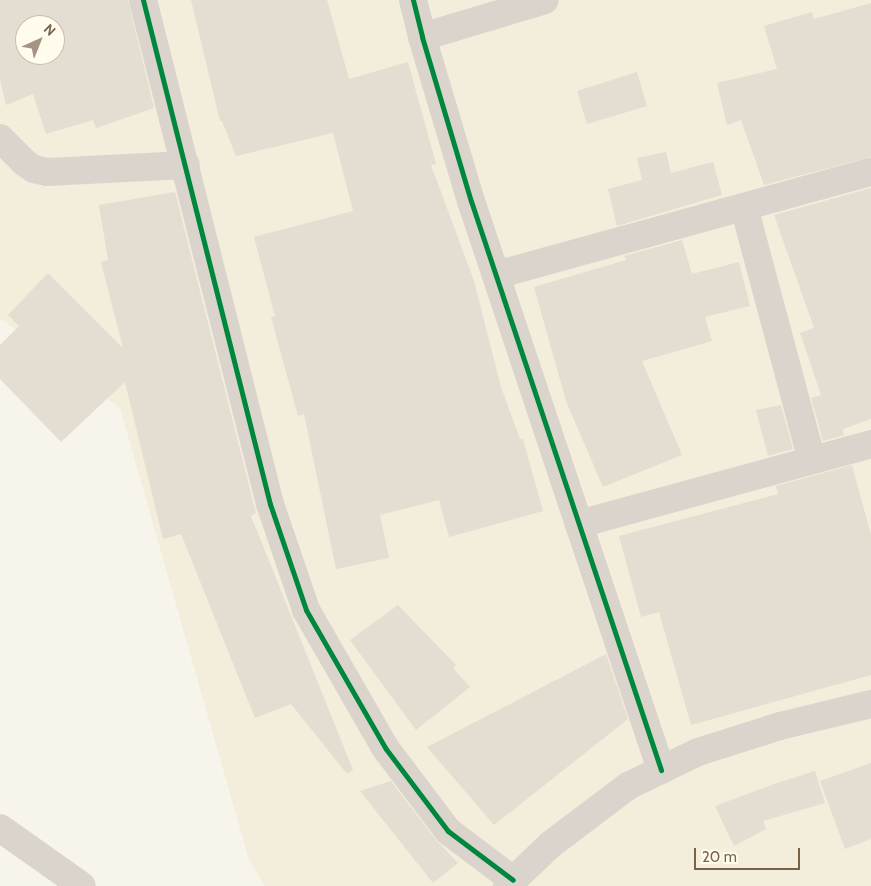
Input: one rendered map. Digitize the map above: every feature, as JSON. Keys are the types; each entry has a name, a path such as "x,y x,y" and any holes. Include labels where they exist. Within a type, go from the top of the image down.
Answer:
{"street":[{"path":"143,0 270,504 306,610 386,749 448,830 510,883 550,845 628,786 698,752 780,726 871,704"},
{"path":"413,0 422,37 496,275 661,770"},
{"path":"422,37 545,0"},
{"path":"0,138 25,163 34,169 47,172 186,165"},
{"path":"496,275 871,172"},
{"path":"744,207 812,460"},
{"path":"579,524 871,444"},
{"path":"0,828 82,886"}],"shaded area":[{"path":"0,0 871,0 871,886 265,886 249,860 120,408 0,318"}],"building":[{"path":"0,0 128,0 154,108 96,128 93,120 46,134 33,94 6,105 0,79"},
{"path":"191,0 327,0 349,79 408,62 436,164 431,165 474,281 501,387 520,439 523,439 543,511 449,537 439,500 380,515 389,558 336,569 304,414 298,416 271,317 275,316 254,237 353,211 333,133 236,156 222,121 220,121"},
{"path":"871,3 871,157 764,185 741,120 727,125 717,83 777,69 764,26 812,12 814,19"},
{"path":"637,72 647,106 587,124 577,91"},
{"path":"666,152 671,173 713,162 722,195 617,226 608,189 642,180 637,158"},
{"path":"871,188 871,419 843,429 844,435 823,441 811,398 821,395 800,333 814,328 774,215"},
{"path":"175,192 256,513 251,516 353,770 347,774 291,704 255,718 181,534 163,539 125,382 61,442 0,379 0,345 19,326 8,315 48,273 123,348 101,262 108,260 99,205"},
{"path":"682,240 692,274 739,262 750,306 705,317 712,341 642,361 682,455 603,487 566,401 534,287 626,260 624,256"},
{"path":"781,405 793,449 768,456 756,410"},
{"path":"852,465 871,535 871,675 691,725 659,612 641,617 619,536 778,494 776,486"},
{"path":"398,605 456,665 453,668 470,687 416,730 350,640"},
{"path":"606,654 628,719 494,825 427,747"},
{"path":"871,763 871,839 845,849 820,781"},
{"path":"815,771 825,803 763,821 766,829 734,846 715,806"},
{"path":"391,781 436,840 458,863 433,883 360,791"}],"cycle path":[{"path":"143,0 270,504 306,610 386,749 448,831 513,880"},
{"path":"413,0 422,37 471,201 661,770"}]}
